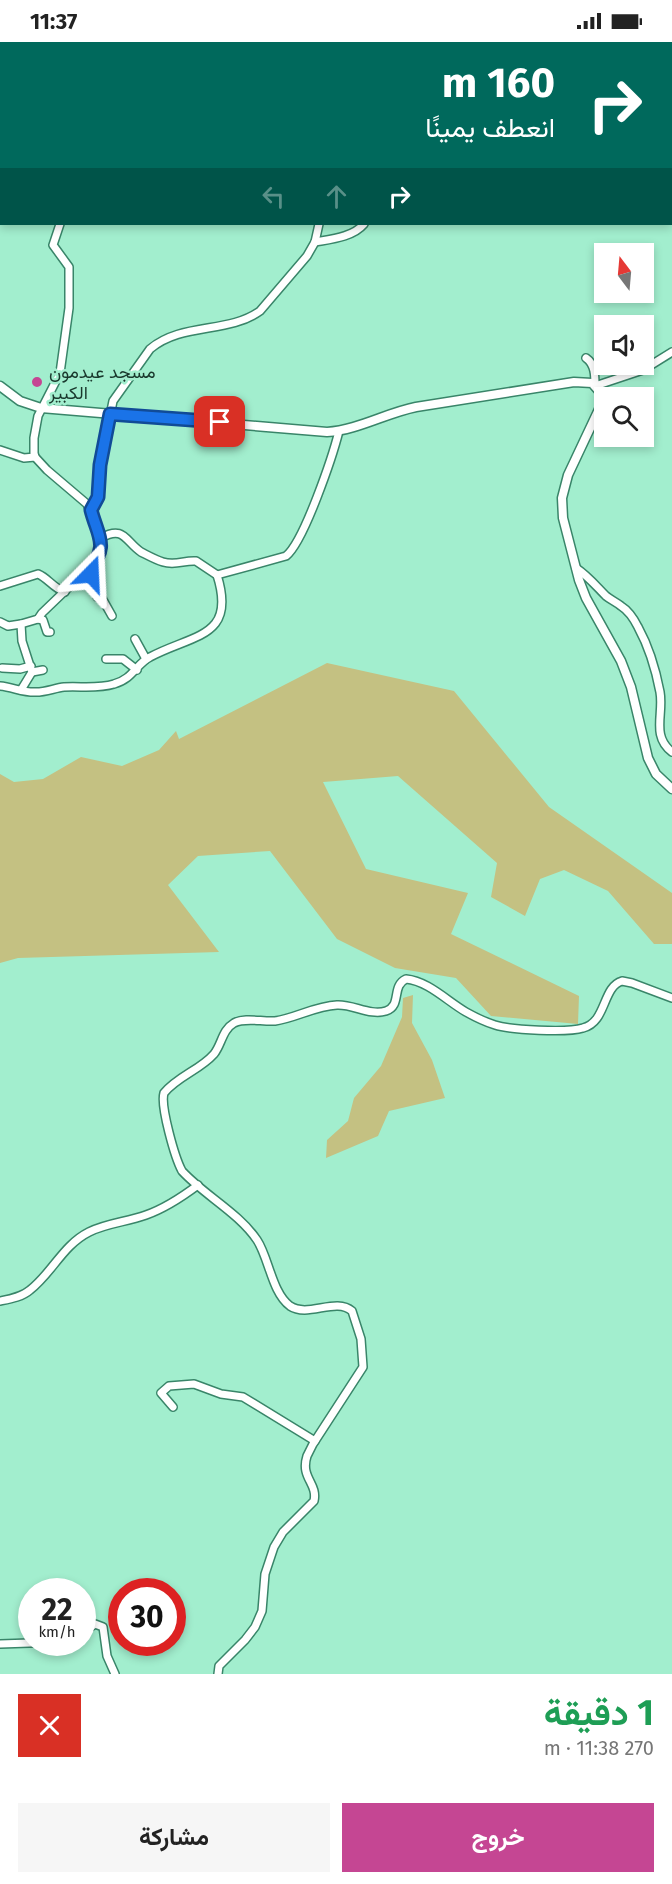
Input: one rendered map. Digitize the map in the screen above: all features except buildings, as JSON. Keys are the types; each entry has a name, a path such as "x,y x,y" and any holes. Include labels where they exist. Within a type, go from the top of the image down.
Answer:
{"street":[{"path":"0,622 9,626 38,619 88,571 99,553 101,538 87,504 57,480 35,458 34,438 41,408 60,373 69,308 69,267 53,245 60,225"},
{"path":"91,510 98,497 100,465 115,397 150,349 182,332 254,316 302,262 315,242 319,225"},
{"path":"315,242 350,234 363,225"},
{"path":"0,386 20,401 41,408 321,432 339,431 403,410 424,406 574,382 588,382 595,386 643,370 672,352"},
{"path":"586,358 591,361 594,369 595,386 601,396 601,405 568,475 562,498 563,518 586,598 610,638 625,670 648,758 656,774 672,789"},
{"path":"217,574 286,556 292,550 326,472 339,431"},
{"path":"0,450 24,458 35,458"},
{"path":"0,686 37,692 110,685 123,681 146,659 195,638 215,623 222,613 224,600 217,574 196,561 173,565 158,560 141,552 126,536 120,534 101,538"},
{"path":"576,568 591,579 610,599 625,609 639,628 650,657 662,703 659,730 664,743 672,752"},
{"path":"88,571 94,582 97,597 103,600 112,616"},
{"path":"0,586 38,574 64,592"},
{"path":"38,619 43,620 47,632 50,632"},
{"path":"21,624 22,641 32,669 21,690"},
{"path":"135,639 146,659"},
{"path":"106,659 123,659 137,670"},
{"path":"2,668 43,670"},
{"path":"218,1674 219,1666 245,1640 259,1618 263,1605 265,1574 279,1538 314,1501 314,1489 304,1468 307,1456 363,1367 361,1339 355,1315 350,1309 341,1306 306,1309 289,1305 280,1294 258,1241 246,1227 180,1167 165,1112 164,1093 174,1082 212,1056 227,1029 239,1021 277,1020 315,1008 337,1005 383,1012 394,1006 398,985 406,979 418,981 467,1013 496,1025 511,1027 570,1030 587,1027 599,1015 612,988 622,981 672,998"},
{"path":"0,1301 28,1292 42,1279 60,1256 88,1233 146,1215 175,1202 198,1185"},
{"path":"173,1407 161,1393 169,1386 194,1384 221,1394 243,1397 315,1441"},
{"path":"96,1624 103,1627 107,1656 116,1674"},
{"path":"0,1644 18,1643"}],"shaded area":[{"path":"327,663 454,691 549,807 672,893 672,944 654,944 608,891 564,870 540,879 525,916 491,897 497,863 398,776 323,782 366,869 468,893 451,934 579,996 578,1024 491,1016 456,978 395,968 337,939 270,851 198,856 168,885 219,952 18,958 0,963 0,774 14,782 43,779 81,757 122,766 159,750 176,731 179,739"},
{"path":"413,995 412,1023 432,1060 445,1098 389,1111 378,1136 326,1158 327,1140 348,1121 354,1098 381,1066 402,1017 403,998"}],"place":[{"name":"مسجد عيدمون الكبير","path":"37,382"}],"route":[{"path":"91,574 88,571 99,553 102,540 91,510 98,497 100,465 110,414 220,422"}]}
